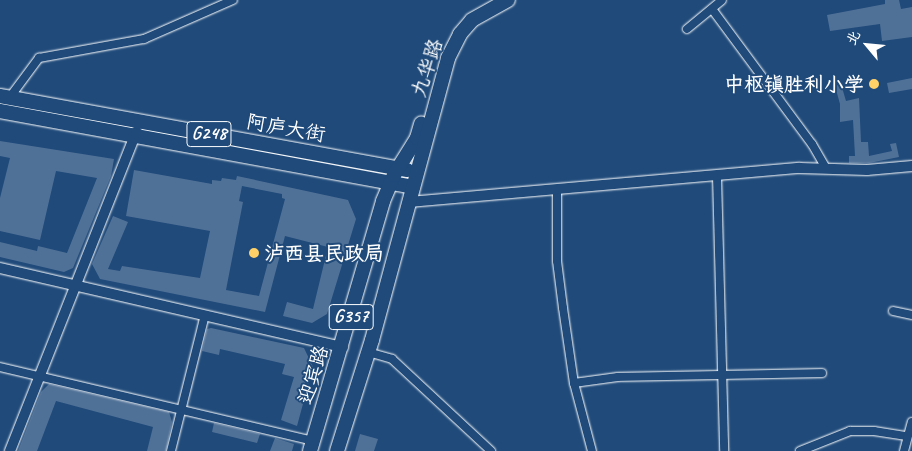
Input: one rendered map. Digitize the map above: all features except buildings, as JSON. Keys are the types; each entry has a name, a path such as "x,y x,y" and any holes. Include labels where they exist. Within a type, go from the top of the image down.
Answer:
{"highway":[{"name":"九华路","path":"398,169 417,138 440,55 448,37 466,14 487,0"},
{"name":"九华路","path":"417,172 448,58 456,41 479,14 508,0"},
{"name":"阿庐大街","path":"5,96 417,172"},
{"name":"G248","path":"0,111 413,187"},
{"name":"迎宾路","path":"312,446 343,347 390,182 398,169"},
{"path":"413,187 417,172"},
{"name":"G357","path":"337,451 368,352 413,187"}],"street":[{"path":"5,96 39,58 144,39 233,0"},
{"path":"687,29 722,0"},
{"path":"712,9 812,144 826,168"},
{"path":"10,451 140,121"},
{"path":"409,202 826,168 867,170 912,166"},
{"path":"717,176 724,451"},
{"path":"557,191 557,261 574,383 592,451"},
{"path":"0,268 343,347"},
{"path":"893,311 912,315"},
{"path":"171,451 205,315"},
{"path":"368,352 392,359 491,451"},
{"path":"0,367 181,410 312,446"},
{"path":"574,383 618,377 822,374"},
{"path":"800,451 850,432 910,429 904,451"}],"place":[{"name":"中枢镇胜利小学","path":"874,84"},
{"name":"泸西县民政局","path":"254,253"}]}
